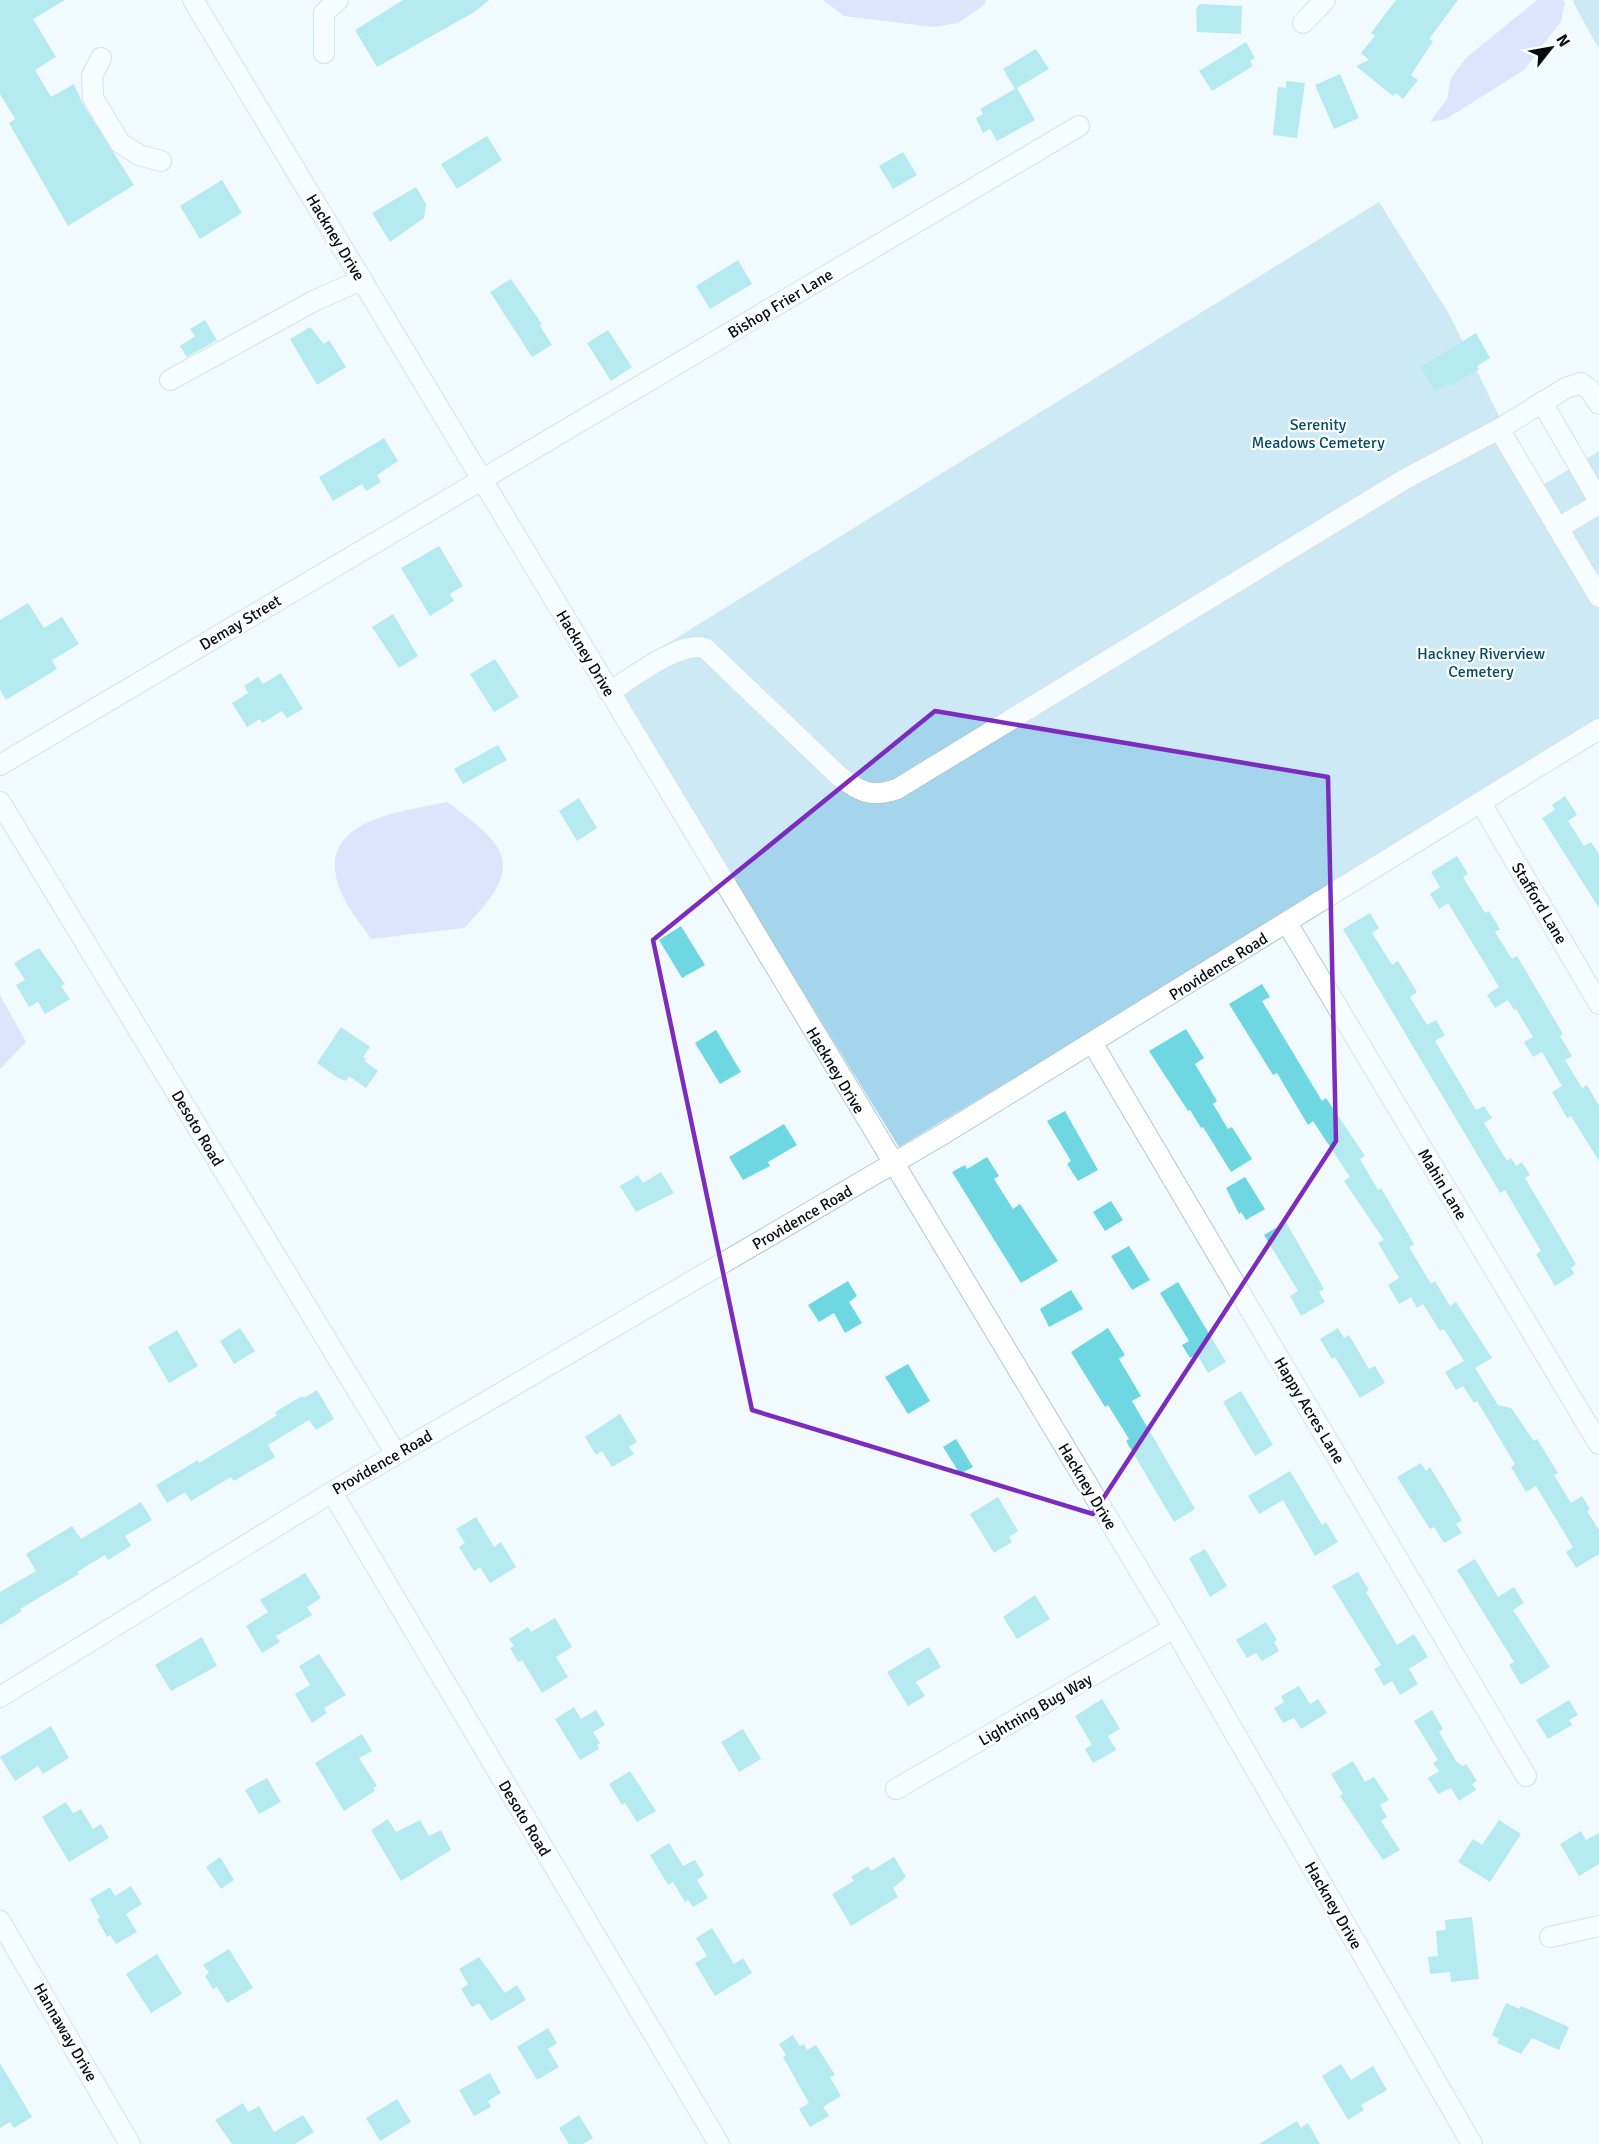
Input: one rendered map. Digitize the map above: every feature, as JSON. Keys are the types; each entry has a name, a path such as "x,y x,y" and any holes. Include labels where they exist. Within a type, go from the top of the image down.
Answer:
{"street":[{"name":"Hackney Drive","path":"193,0 1174,1628 1472,2144"},
{"path":"324,53 324,13 339,0"},
{"path":"1303,23 1325,0"},
{"path":"101,58 92,76 93,98 120,143 139,155 161,161"},
{"name":"Bishop Frier Lane","path":"481,479 1079,126"},
{"path":"170,380 314,302 361,280"},
{"path":"609,692 673,653 692,646 705,648 839,776 860,792 883,793 897,789 1405,479 1499,429 1542,402 1581,383 1590,390 1599,404"},
{"path":"1542,402 1599,502 1558,528"},
{"path":"1499,429 1599,597"},
{"name":"Demay Street","path":"0,765 481,479"},
{"name":"Providence Road","path":"0,1697 332,1492 893,1164 1093,1044 1599,729"},
{"name":"Desoto Road","path":"0,802 396,1454"},
{"name":"Stafford Lane","path":"1480,803 1599,1004"},
{"name":"Mahin Lane","path":"1287,923 1599,1444"},
{"name":"Happy Acres Lane","path":"1093,1044 1526,1776"},
{"name":"Desoto Road","path":"332,1492 719,2144"},
{"name":"Lightning Bug Way","path":"896,1789 1174,1628"},
{"name":"Hannaway Drive","path":"0,1921 130,2144"},
{"path":"1550,1937 1599,1926"}],"highlighted area":[{"path":"935,711 1328,777 1336,1141 1093,1514 752,1410 653,940"}],"green space":[{"path":"1573,0 1599,0 1599,49 1574,4"},
{"path":"1379,202 1449,314 1535,490 1599,451 1599,727 899,1147 782,958 604,683"}],"shaded area":[{"path":"823,0 986,0 984,5 958,23 934,27 844,16"},
{"path":"1537,0 1563,0 1565,3 1561,21 1524,70 1446,119 1430,122 1447,99 1451,78 1466,58"},
{"path":"447,802 469,818 497,846 502,860 502,874 496,889 464,928 371,939 350,910 341,892 335,868 338,849 349,835 365,824 406,810"},
{"path":"0,995 26,1042 0,1069"}],"building":[{"path":"0,0 65,0 33,19 56,57 35,70 51,97 74,84 83,104 134,185 68,226 9,123 15,119 0,94"},
{"path":"403,0 489,0 476,11 377,67 355,30"},
{"path":"1396,0 1458,0 1429,39 1433,41 1411,75 1418,80 1403,99 1396,93 1393,96 1356,66 1369,60 1361,53 1375,36 1371,33"},
{"path":"1200,4 1242,6 1241,34 1197,32 1196,9"},
{"path":"1246,42 1255,58 1250,61 1253,66 1212,91 1199,71"},
{"path":"1036,49 1049,69 1017,88 1035,120 997,141 990,129 983,133 976,118 983,114 980,109 1015,89 1003,69"},
{"path":"1340,74 1359,118 1334,129 1315,85"},
{"path":"1286,81 1305,83 1297,138 1273,135 1278,87 1286,88"},
{"path":"487,136 502,160 457,189 441,164"},
{"path":"903,152 917,175 893,189 879,166"},
{"path":"222,180 242,213 200,239 180,206"},
{"path":"416,187 426,204 424,218 390,242 372,213"},
{"path":"738,260 752,284 710,309 696,286"},
{"path":"511,279 542,324 540,326 552,345 532,357 490,292"},
{"path":"205,320 217,340 187,357 180,346 195,336 190,329"},
{"path":"310,327 324,344 329,340 346,367 317,385 290,339"},
{"path":"608,330 632,367 611,381 587,343"},
{"path":"1476,333 1490,358 1477,366 1479,369 1450,386 1449,383 1435,391 1420,367"},
{"path":"384,438 398,461 377,475 381,482 366,491 362,484 333,501 319,477"},
{"path":"439,546 463,586 450,594 454,601 430,616 401,568"},
{"path":"28,603 44,628 62,617 79,644 52,660 57,669 6,700 0,690 0,620"},
{"path":"393,614 418,656 399,668 372,627"},
{"path":"495,659 519,697 494,712 470,674"},
{"path":"281,673 303,709 287,718 282,711 262,723 260,719 247,727 232,703 248,693 244,686 258,677 263,684"},
{"path":"498,745 507,760 463,784 454,769"},
{"path":"1565,796 1577,815 1568,821 1584,846 1591,842 1599,854 1599,908 1542,818 1555,810 1552,805"},
{"path":"579,798 597,828 577,841 559,811"},
{"path":"1457,856 1468,874 1463,877 1485,913 1489,911 1500,929 1495,932 1512,959 1517,956 1563,1034 1560,1036 1572,1056 1565,1060 1582,1088 1587,1085 1599,1106 1599,1161 1571,1116 1567,1118 1552,1092 1562,1086 1542,1052 1533,1057 1524,1042 1533,1037 1516,1009 1514,1010 1508,1000 1495,1008 1487,995 1499,987 1448,903 1439,909 1430,894 1440,887 1431,872"},
{"path":"1370,913 1379,928 1372,933 1392,965 1398,961 1417,992 1410,997 1427,1025 1436,1020 1445,1035 1435,1041 1476,1110 1484,1106 1492,1118 1484,1123 1507,1161 1511,1158 1516,1166 1522,1162 1530,1175 1525,1178 1576,1264 1571,1268 1574,1274 1555,1286 1536,1254 1541,1251 1505,1190 1500,1193 1343,929"},
{"path":"681,926 705,965 682,978 659,940"},
{"path":"39,948 65,984 61,986 70,999 45,1014 38,1002 29,1007 16,985 25,980 14,963"},
{"path":"1262,984 1270,997 1262,1001 1322,1101 1326,1098 1365,1156 1360,1159 1378,1190 1381,1188 1414,1244 1409,1247 1431,1284 1435,1281 1450,1306 1456,1302 1492,1358 1475,1368 1498,1405 1511,1408 1534,1441 1537,1439 1558,1473 1554,1475 1571,1503 1582,1496 1590,1509 1587,1511 1599,1530 1599,1554 1576,1568 1566,1552 1573,1547 1536,1486 1526,1492 1511,1467 1515,1464 1477,1401 1474,1403 1463,1386 1456,1390 1445,1372 1464,1361 1444,1329 1440,1331 1423,1304 1417,1308 1411,1297 1399,1304 1388,1285 1399,1278 1378,1243 1384,1240 1344,1181 1350,1177 1313,1121 1308,1125 1277,1073 1273,1075 1229,1004"},
{"path":"341,1027 370,1047 363,1057 366,1059 364,1061 378,1071 366,1088 349,1076 346,1081 338,1078 317,1063"},
{"path":"1186,1029 1204,1058 1195,1064 1217,1101 1213,1104 1228,1129 1232,1127 1252,1159 1231,1172 1203,1127 1201,1128 1190,1110 1188,1111 1149,1051"},
{"path":"716,1030 741,1072 720,1084 695,1043"},
{"path":"1065,1111 1098,1170 1078,1181 1067,1164 1071,1161 1047,1121"},
{"path":"784,1124 797,1145 768,1162 770,1166 743,1180 729,1157"},
{"path":"987,1157 999,1176 994,1179 1013,1209 1020,1204 1058,1261 1021,1283 952,1172 965,1165 967,1169"},
{"path":"661,1172 674,1193 636,1212 620,1186 638,1175 643,1183"},
{"path":"1245,1177 1265,1209 1246,1220 1241,1212 1239,1214 1226,1188"},
{"path":"1111,1201 1123,1220 1105,1231 1093,1212"},
{"path":"1286,1222 1324,1289 1319,1292 1325,1302 1301,1316 1290,1296 1298,1291 1264,1235"},
{"path":"1129,1246 1150,1280 1132,1290 1111,1256"},
{"path":"848,1281 857,1296 849,1302 862,1323 845,1333 834,1313 819,1322 808,1305"},
{"path":"1178,1282 1226,1362 1208,1373 1197,1354 1190,1358 1182,1345 1189,1341 1160,1293"},
{"path":"1071,1290 1083,1309 1049,1327 1040,1309"},
{"path":"240,1328 255,1351 234,1364 220,1341"},
{"path":"1108,1328 1125,1355 1119,1359 1141,1396 1132,1401 1195,1509 1174,1522 1126,1441 1129,1439 1108,1405 1105,1407 1071,1352"},
{"path":"1338,1328 1344,1338 1349,1335 1369,1369 1375,1366 1385,1383 1360,1398 1335,1357 1332,1359 1320,1339"},
{"path":"177,1330 198,1366 169,1383 148,1347"},
{"path":"908,1364 930,1401 908,1414 885,1377"},
{"path":"317,1390 334,1419 316,1430 309,1420 268,1445 275,1457 234,1481 231,1477 191,1501 185,1492 167,1503 156,1485 198,1460 199,1463 277,1415 275,1412"},
{"path":"1241,1391 1273,1445 1255,1456 1223,1402"},
{"path":"620,1414 637,1442 629,1447 634,1454 612,1467 602,1451 596,1455 585,1437"},
{"path":"956,1439 973,1467 960,1474 943,1447"},
{"path":"1421,1463 1426,1471 1430,1467 1462,1520 1456,1524 1462,1533 1444,1543 1434,1527 1430,1529 1397,1477"},
{"path":"1290,1471 1322,1525 1326,1522 1338,1542 1315,1556 1283,1500 1259,1514 1248,1496"},
{"path":"998,1497 1018,1531 1009,1537 1012,1542 994,1553 970,1514"},
{"path":"141,1502 152,1520 125,1536 131,1546 108,1560 105,1555 77,1572 79,1574 20,1609 22,1611 0,1625 0,1592 36,1571 26,1554 72,1526 81,1539"},
{"path":"476,1517 494,1547 501,1542 516,1567 490,1583 480,1567 474,1571 459,1547 465,1543 456,1529"},
{"path":"1205,1549 1227,1586 1210,1597 1189,1558"},
{"path":"1475,1559 1498,1597 1514,1587 1524,1603 1513,1610 1550,1667 1521,1685 1509,1665 1514,1662 1457,1570"},
{"path":"1358,1572 1369,1590 1366,1592 1397,1645 1414,1634 1428,1657 1409,1669 1418,1684 1400,1695 1392,1681 1384,1686 1374,1669 1381,1665 1332,1586"},
{"path":"305,1573 321,1598 307,1607 312,1615 276,1636 280,1642 262,1653 246,1626 268,1612 260,1600"},
{"path":"1035,1595 1050,1619 1017,1639 1003,1617"},
{"path":"555,1618 572,1647 556,1657 568,1677 542,1693 522,1660 518,1662 510,1648 514,1646 509,1639 528,1627 531,1632"},
{"path":"1266,1622 1277,1640 1274,1642 1279,1651 1262,1661 1256,1653 1247,1658 1236,1640"},
{"path":"202,1637 217,1666 171,1691 155,1665"},
{"path":"929,1647 941,1667 916,1682 925,1696 908,1706 887,1672"},
{"path":"319,1654 346,1695 324,1708 327,1713 312,1723 295,1694 310,1685 299,1666"},
{"path":"1299,1686 1310,1704 1318,1699 1327,1713 1301,1729 1294,1718 1283,1723 1274,1708 1284,1702 1281,1696"},
{"path":"1102,1699 1120,1729 1108,1736 1116,1750 1093,1763 1085,1749 1092,1745 1075,1716"},
{"path":"1569,1700 1578,1715 1569,1720 1572,1725 1548,1739 1536,1720"},
{"path":"574,1707 581,1719 596,1710 605,1725 593,1732 600,1743 597,1745 599,1749 580,1760 555,1719"},
{"path":"1432,1710 1443,1729 1439,1732 1456,1761 1462,1766 1466,1764 1477,1781 1472,1784 1476,1790 1459,1801 1451,1788 1438,1794 1428,1778 1439,1771 1433,1763 1438,1760 1414,1721"},
{"path":"51,1726 69,1758 43,1774 38,1766 15,1781 0,1757"},
{"path":"743,1729 761,1759 739,1772 721,1742"},
{"path":"362,1734 372,1751 359,1758 377,1786 373,1788 375,1791 344,1811 315,1763"},
{"path":"1353,1761 1365,1782 1374,1777 1389,1800 1380,1805 1387,1817 1381,1821 1400,1850 1383,1860 1340,1796 1343,1794 1331,1774"},
{"path":"630,1771 656,1811 637,1822 625,1803 622,1805 609,1784"},
{"path":"267,1778 281,1802 259,1814 245,1790"},
{"path":"66,1802 73,1813 81,1809 93,1829 101,1824 109,1838 69,1862 42,1817"},
{"path":"388,1819 396,1832 420,1820 429,1836 441,1830 451,1850 401,1881 371,1830"},
{"path":"1499,1820 1521,1834 1490,1882 1458,1862 1473,1839 1482,1845"},
{"path":"1581,1831 1586,1840 1599,1833 1599,1864 1579,1876 1560,1844"},
{"path":"669,1843 683,1866 695,1860 704,1875 697,1880 708,1898 693,1907 688,1900 685,1902 673,1882 668,1885 650,1855"},
{"path":"220,1857 234,1880 221,1889 206,1867"},
{"path":"894,1857 906,1877 893,1888 898,1897 851,1926 832,1894 854,1881 851,1877 868,1866 871,1871"},
{"path":"131,1886 142,1904 126,1914 137,1932 116,1944 110,1935 107,1937 90,1899 110,1887 115,1896"},
{"path":"1472,1917 1479,1979 1451,1982 1450,1972 1430,1974 1428,1957 1438,1956 1436,1931 1446,1930 1445,1920"},
{"path":"712,1928 734,1964 743,1958 752,1973 715,1996 695,1963 707,1956 696,1938"},
{"path":"229,1949 253,1988 227,2003 217,1987 213,1989 205,1976 209,1973 203,1965"},
{"path":"157,1954 182,1994 151,2013 126,1974"},
{"path":"479,1957 505,1993 517,1985 526,2000 491,2021 479,2003 472,2007 461,1989 468,1984 459,1969"},
{"path":"1506,2003 1520,2009 1521,2006 1569,2027 1559,2050 1532,2038 1521,2054 1497,2043 1499,2039 1492,2035"},
{"path":"548,2028 557,2043 548,2049 559,2067 537,2080 517,2047"},
{"path":"793,2035 800,2046 804,2044 807,2050 816,2045 835,2075 830,2077 841,2096 823,2107 829,2116 810,2127 799,2109 809,2103 783,2057 786,2055 779,2044"},
{"path":"0,2063 32,2117 14,2128 10,2122 0,2128"},
{"path":"1341,2064 1351,2080 1373,2066 1387,2090 1361,2105 1364,2110 1348,2120 1322,2076"},
{"path":"490,2073 501,2093 488,2101 491,2107 474,2116 459,2090"},
{"path":"397,2099 411,2122 380,2141 366,2118"},
{"path":"243,2103 248,2112 259,2106 274,2132 303,2115 314,2132 295,2144 232,2144 215,2120"},
{"path":"579,2115 593,2138 583,2144 569,2144 559,2128"},
{"path":"1297,2121 1301,2128 1308,2123 1320,2144 1259,2144"}],"park label":[{"name":"Serenity Meadows Cemetery","path":"1318,433"},
{"name":"Hackney Riverview Cemetery","path":"1481,662"}]}
